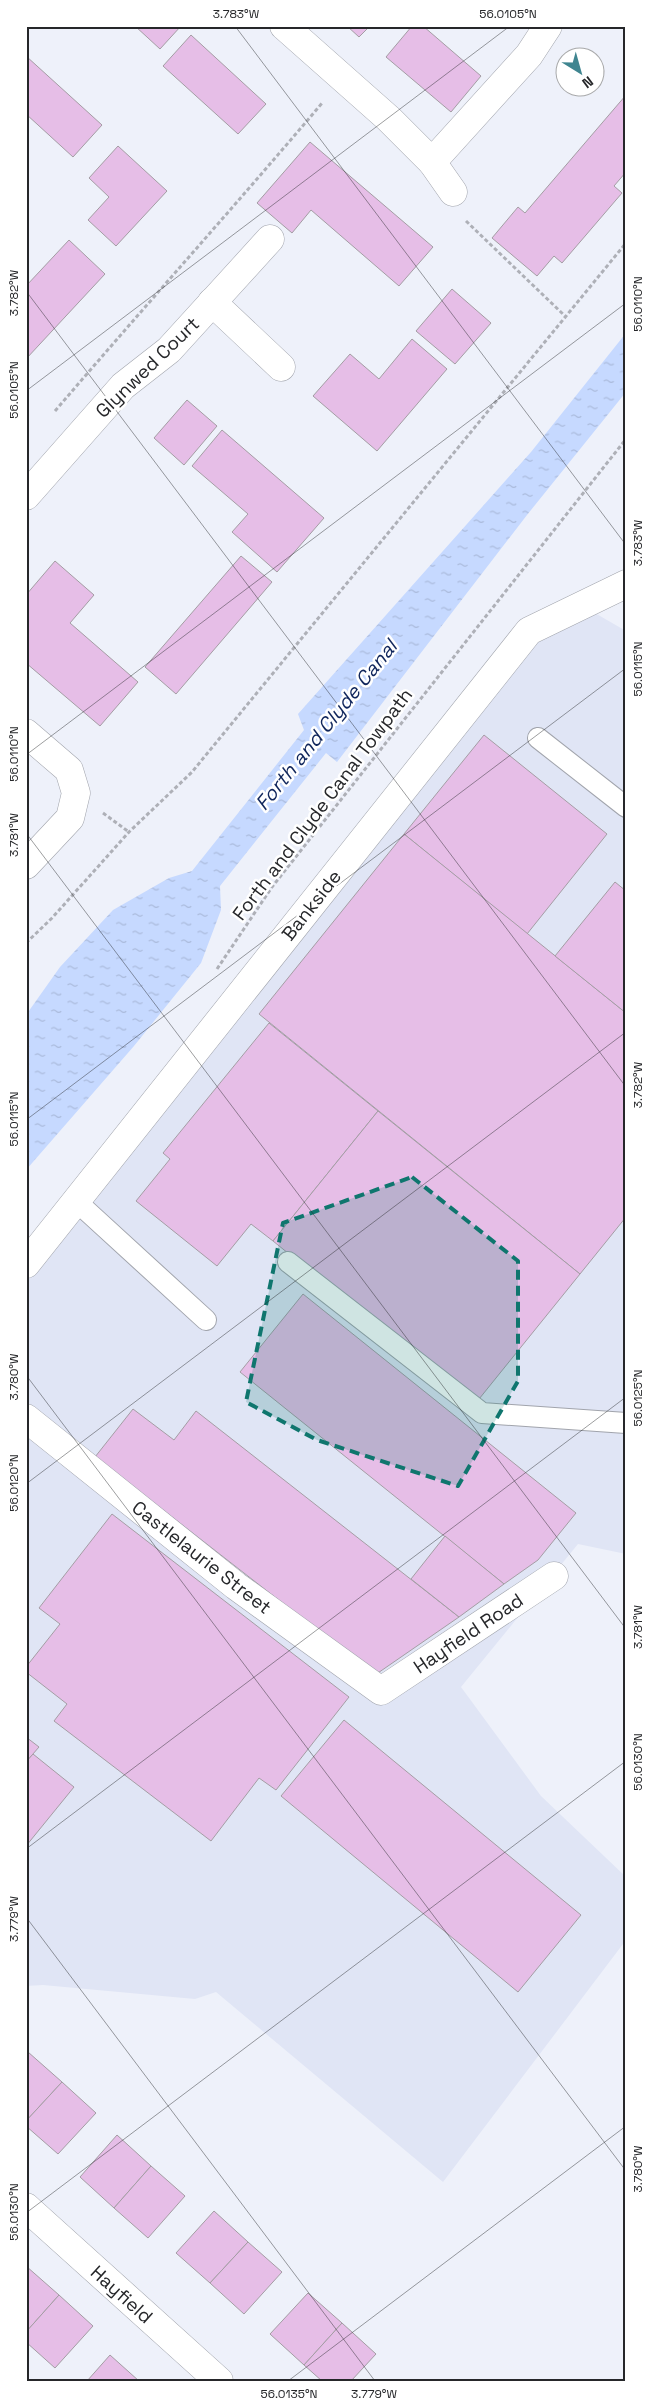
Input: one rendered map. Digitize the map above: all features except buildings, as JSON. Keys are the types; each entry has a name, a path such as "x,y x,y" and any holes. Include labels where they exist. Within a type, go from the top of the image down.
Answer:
{"street":[{"path":"284,26 343,78 432,162 453,192"},
{"path":"432,162 529,56 548,26"},
{"name":"Glynwed Court","path":"26,496 123,386 169,350 270,239"},
{"path":"212,302 281,367"},
{"name":"Bankside","path":"26,1264 529,631 626,584"},
{"path":"26,733 69,770 76,793 70,818 26,865"},
{"name":"Castlelaurie Street","path":"26,1418 236,1586 381,1691"},
{"name":"Hayfield Road","path":"381,1691 554,1576"},
{"name":"Hayfield","path":"26,2208 219,2381"}],"lane":[{"path":"538,738 626,807"},
{"path":"76,1201 206,1320"},
{"path":"288,1262 482,1413 626,1423"}],"path":[{"path":"52,415 134,318 232,210 343,78"},
{"path":"453,192 455,210 565,316"},
{"path":"26,943 52,918 129,832 192,772 626,243"},
{"name":"Forth and Clyde Canal Towpath","path":"212,975 272,886 626,439"}],"highlighted area":[{"path":"412,1177 518,1261 518,1381 458,1486 317,1440 246,1402 283,1223"}],"shaded area":[{"path":"581,605 626,631 626,1554 578,1544 461,1687 541,1796 626,1877 626,1940 443,2182 216,1992 195,1999 43,1985 26,1986 26,1256 529,631"}],"water":[{"name":"Forth and Clyde Canal","path":"626,333 626,392 527,515 337,762 326,753 220,886 221,910 201,963 134,1046 26,1170 26,1015 60,967 113,910 169,878 192,871 304,730 298,714 531,452"}]}
